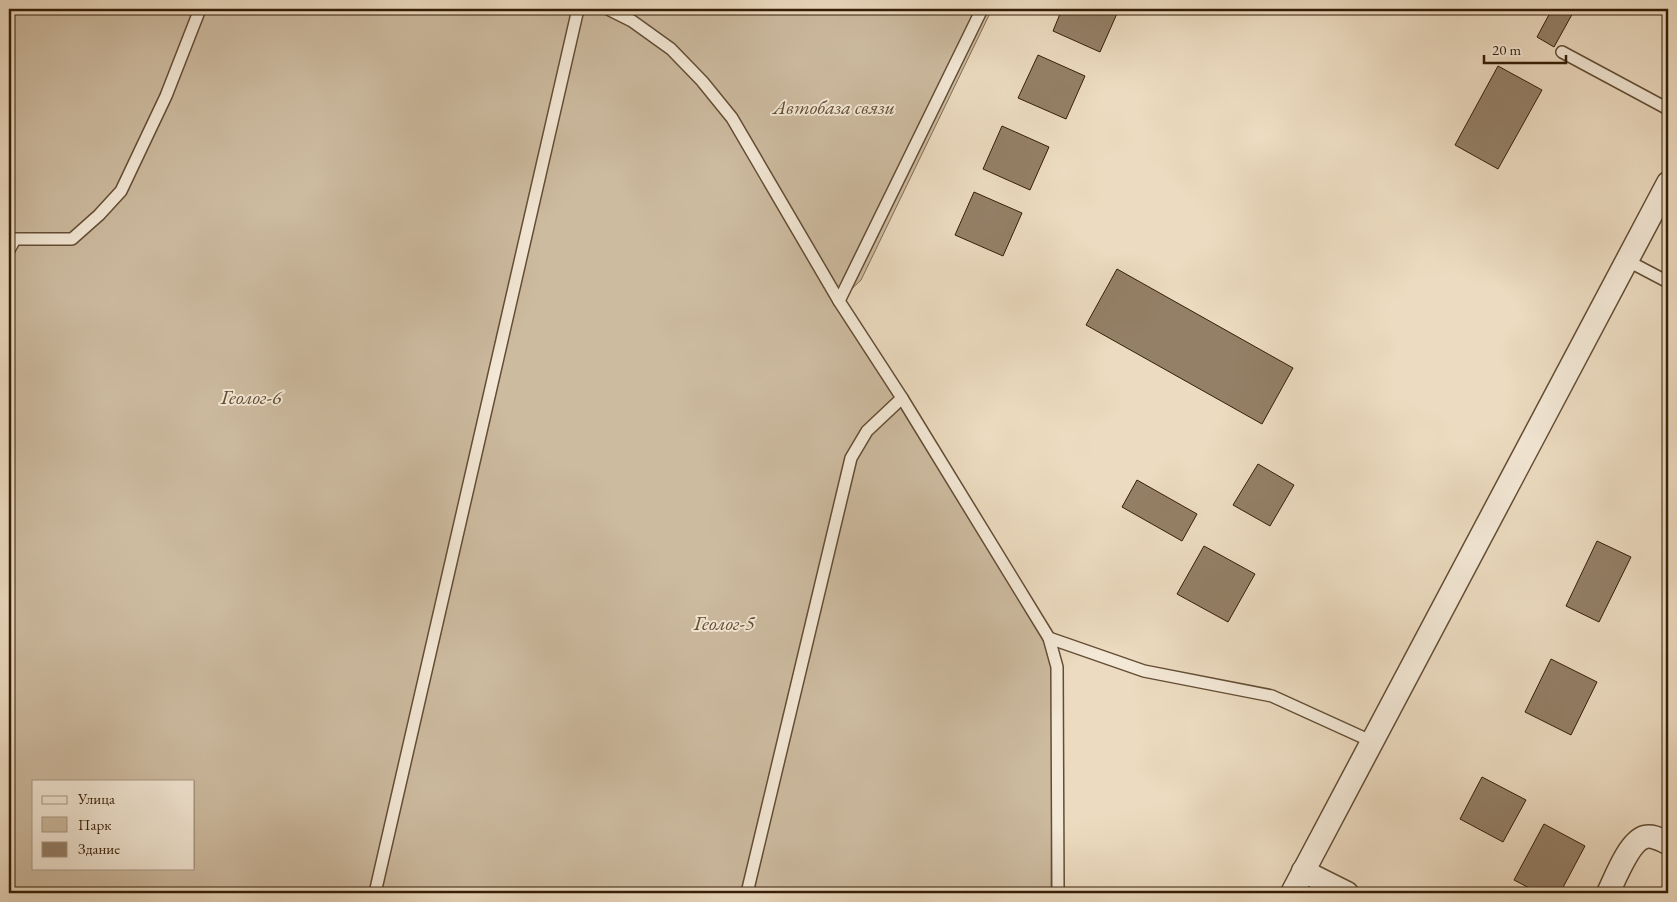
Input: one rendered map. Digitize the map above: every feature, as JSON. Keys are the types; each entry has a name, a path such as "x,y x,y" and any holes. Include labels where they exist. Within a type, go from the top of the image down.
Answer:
{"street":[{"path":"1292,893 1374,742 1668,183"},
{"path":"1608,893 1632,846 1643,837 1654,837 1668,842"},
{"path":"1303,871 1347,893"}],"lane":[{"path":"9,250 12,237 72,239 99,215 121,191 166,96 200,9"},
{"path":"375,893 578,9"},
{"path":"608,9 632,22 671,49 702,81 732,118 839,301 902,398 1049,638 1057,667 1058,893"},
{"path":"839,301 982,9"},
{"path":"1562,52 1668,109"},
{"path":"1628,261 1668,282"},
{"path":"747,893 851,458 867,431 902,398"},
{"path":"1049,638 1144,671 1272,696 1374,742"}],"green space":[{"path":"9,9 992,9 861,280 839,301 1053,637 1051,893 9,893"}],"building":[{"path":"1062,9 1119,9 1100,52 1053,31"},
{"path":"1552,9 1575,9 1554,47 1537,37"},
{"path":"1038,55 1085,76 1066,119 1018,98"},
{"path":"1498,66 1542,90 1498,169 1455,145"},
{"path":"1002,126 1049,147 1030,190 983,169"},
{"path":"974,192 1022,213 1003,256 955,235"},
{"path":"1117,269 1293,368 1262,424 1086,325"},
{"path":"1258,464 1294,485 1270,526 1233,505"},
{"path":"1137,480 1197,514 1182,541 1122,507"},
{"path":"1597,541 1631,557 1599,622 1566,606"},
{"path":"1204,546 1255,574 1228,622 1177,594"},
{"path":"1551,659 1597,682 1571,735 1525,712"},
{"path":"1482,777 1526,800 1503,842 1460,819"},
{"path":"1544,824 1585,846 1560,893 1539,893 1514,880"}],"park label":[{"name":"Автобаза связи","path":"834,107"},
{"name":"Геолог-6","path":"251,397"},
{"name":"Геолог-5","path":"724,623"}]}
